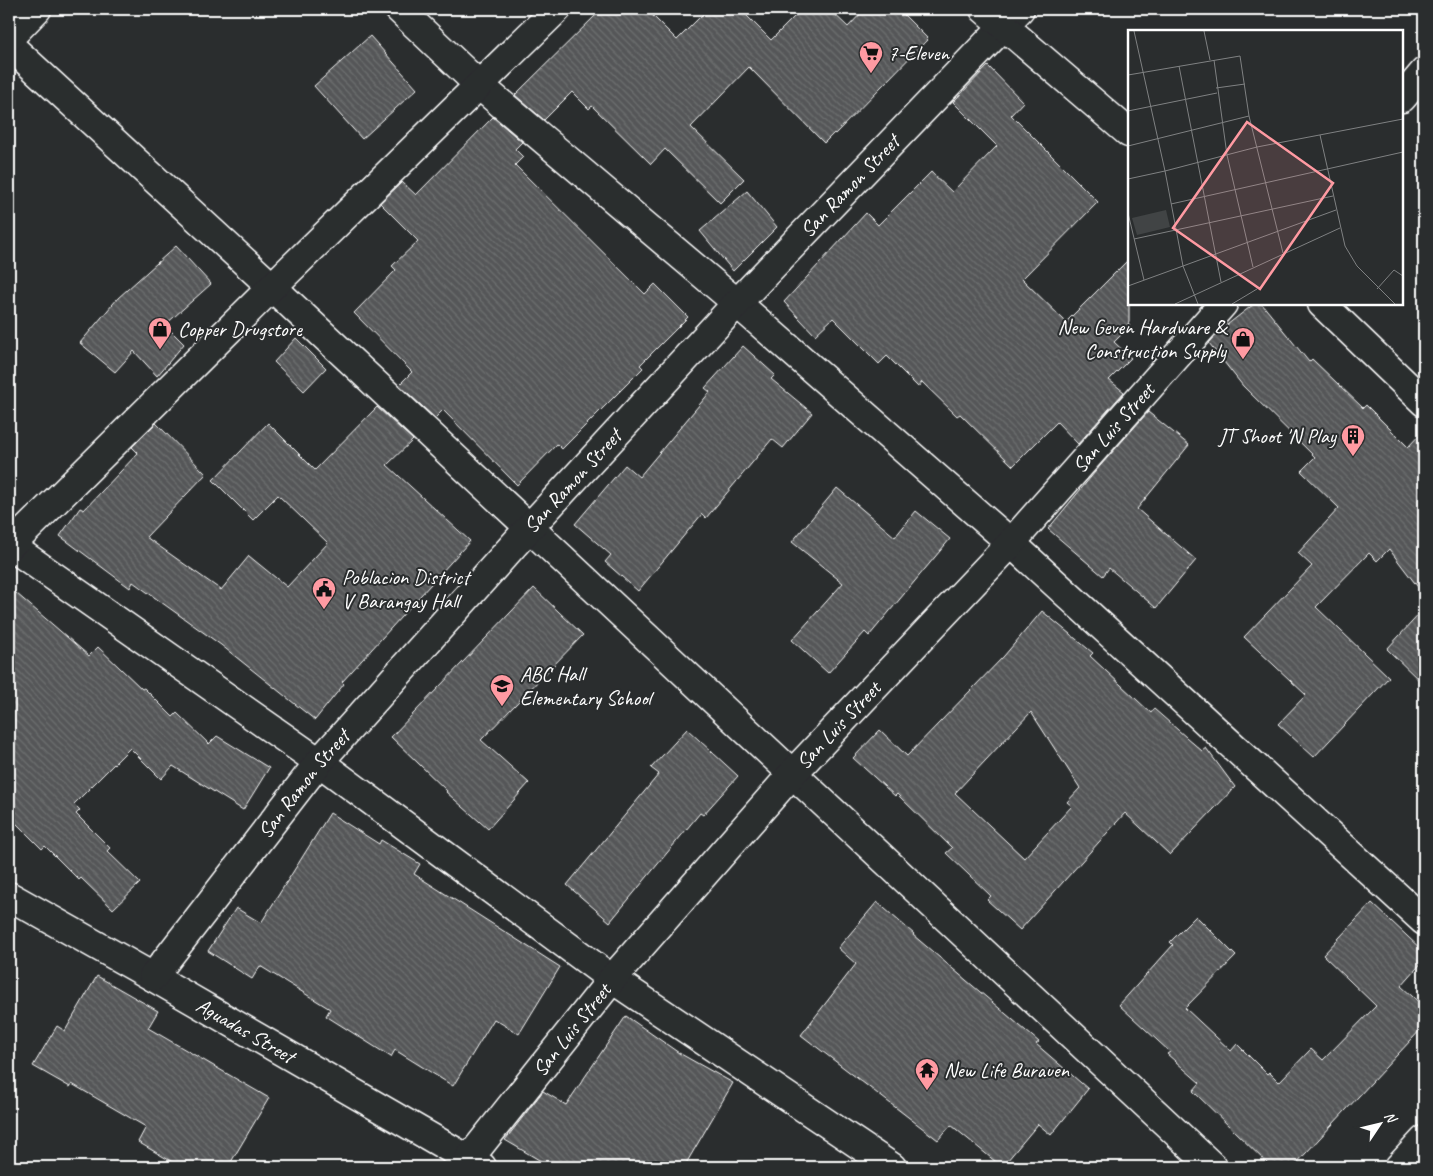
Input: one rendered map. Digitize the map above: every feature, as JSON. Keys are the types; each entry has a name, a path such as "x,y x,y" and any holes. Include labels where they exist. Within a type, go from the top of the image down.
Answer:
{"street":[{"path":"9,38 37,9"},
{"path":"399,9 480,85 737,303 1011,543 1424,921"},
{"path":"557,9 9,546 319,762 612,979 892,1167"},
{"path":"1002,14 1128,132"},
{"name":"San Ramon Street","path":"153,977 319,762 529,528 1002,14"},
{"path":"9,45 272,287 1214,1167"},
{"path":"1403,97 1424,72"},
{"name":"San Luis Street","path":"475,1163 612,979 792,774 1011,543 1222,305"},
{"path":"1323,305 1424,402"},
{"name":"Aguadas Street","path":"9,896 475,1163"},
{"path":"1398,1167 1424,1140"}],"building":[{"path":"602,9 646,9 677,40 708,9 740,9 771,40 802,9 829,9 848,27 865,9 898,9 928,39 824,143 749,67 691,127 744,179 720,203 665,149 651,164 592,106 589,109 572,92 544,120 515,95"},
{"path":"370,36 417,89 362,139 314,86"},
{"path":"988,66 1023,102 1011,115 1098,202 1022,279 1066,322 1128,260 1128,324 1130,326 1114,342 1131,358 1109,380 1124,392 1078,444 1057,422 1013,466 960,414 957,416 922,382 918,387 887,356 879,364 833,318 815,335 784,302 866,213 878,225 931,172 952,192 997,146 953,102"},
{"path":"493,117 522,142 515,149 523,157 515,165 645,294 655,284 688,317 640,365 643,368 562,449 557,444 517,485 443,410 435,418 399,385 412,372 354,313 396,270 392,266 418,241 380,203 402,182 416,195"},
{"path":"747,191 777,227 733,271 700,231"},
{"path":"176,246 211,284 165,325 184,344 157,376 134,351 115,372 80,343 118,298"},
{"path":"1253,305 1263,305 1309,362 1312,359 1363,408 1366,405 1408,447 1424,430 1424,595 1389,549 1377,561 1369,553 1316,607 1389,677 1314,757 1278,724 1306,695 1244,637 1312,566 1298,553 1339,508 1301,471 1315,457 1243,386 1209,343 1223,328"},
{"path":"296,338 326,368 304,391 274,362"},
{"path":"743,346 775,375 771,379 812,413 783,448 772,439 706,518 702,514 638,591 605,562 611,555 575,524 625,465 639,477 710,392 705,388"},
{"path":"377,407 413,440 387,465 470,541 342,682 344,684 315,720 221,645 133,582 130,588 60,536 80,508 84,510 138,453 132,447 156,423 206,474 146,537 221,590 249,556 287,587 328,543 278,495 253,520 213,480 268,423 315,470"},
{"path":"1148,412 1189,445 1137,509 1196,560 1156,608 1109,568 1103,576 1048,529"},
{"path":"837,488 895,537 916,511 950,539 869,636 865,632 828,673 792,640 843,583 792,542"},
{"path":"9,587 89,656 98,647 173,717 177,713 209,744 217,736 269,768 243,810 173,766 161,779 130,748 74,804 80,810 76,814 110,848 107,851 140,883 113,909 81,878 79,880 45,846 42,849 9,816"},
{"path":"534,588 583,635 481,740 529,783 488,829 446,792 391,737"},
{"path":"1424,609 1424,685 1387,649"},
{"path":"1042,611 1093,653 1090,656 1151,713 1154,709 1202,751 1206,748 1235,787 1170,855 1125,813 1020,930 987,900 991,896 946,853 952,848 897,794 895,796 853,758 880,730 907,756 1004,656","holes":["1031,712 1080,788 1067,802 1072,806 1024,858 955,793"]},
{"path":"687,729 738,776 703,815 700,813 610,922 567,885 659,774 651,768"},
{"path":"330,813 379,844 381,840 420,864 414,874 560,967 519,1034 494,1019 453,1086 395,1050 391,1057 326,1016 330,1009 260,966 252,979 208,951 236,908 261,923"},
{"path":"877,902 1039,1042 1036,1044 1088,1089 1051,1135 1038,1124 1002,1167 951,1125 938,1140 801,1035 856,964 838,948"},
{"path":"1372,903 1424,952 1424,960 1401,986 1424,1007 1424,1026 1293,1167 1271,1167 1193,1091 1200,1083 1167,1054 1170,1052 1119,1005 1173,945 1170,942 1196,916 1236,956 1185,1008 1231,1051 1237,1044 1267,1074 1269,1072 1279,1082 1311,1049 1323,1060 1376,1006 1323,955"},
{"path":"97,976 158,1011 148,1028 269,1098 228,1167 181,1167 138,1142 146,1127 72,1084 70,1087 33,1066 57,1026 65,1031"},
{"path":"626,1016 679,1053 733,1083 684,1167 551,1167 505,1140 543,1091 566,1105"}],"place":[{"name":"7-Eleven","path":"871,74"},
{"name":"Copper Drugstore","path":"160,350"},
{"name":"New Geven Hardware & Construction Supply","path":"1243,360"},
{"name":"JT Shoot 'N Play","path":"1353,457"},
{"name":"Poblacion District V Barangay Hall","path":"324,610"},
{"name":"ABC Hall Elementary School","path":"502,707"},
{"name":"New Life Burauen","path":"927,1091"}]}
